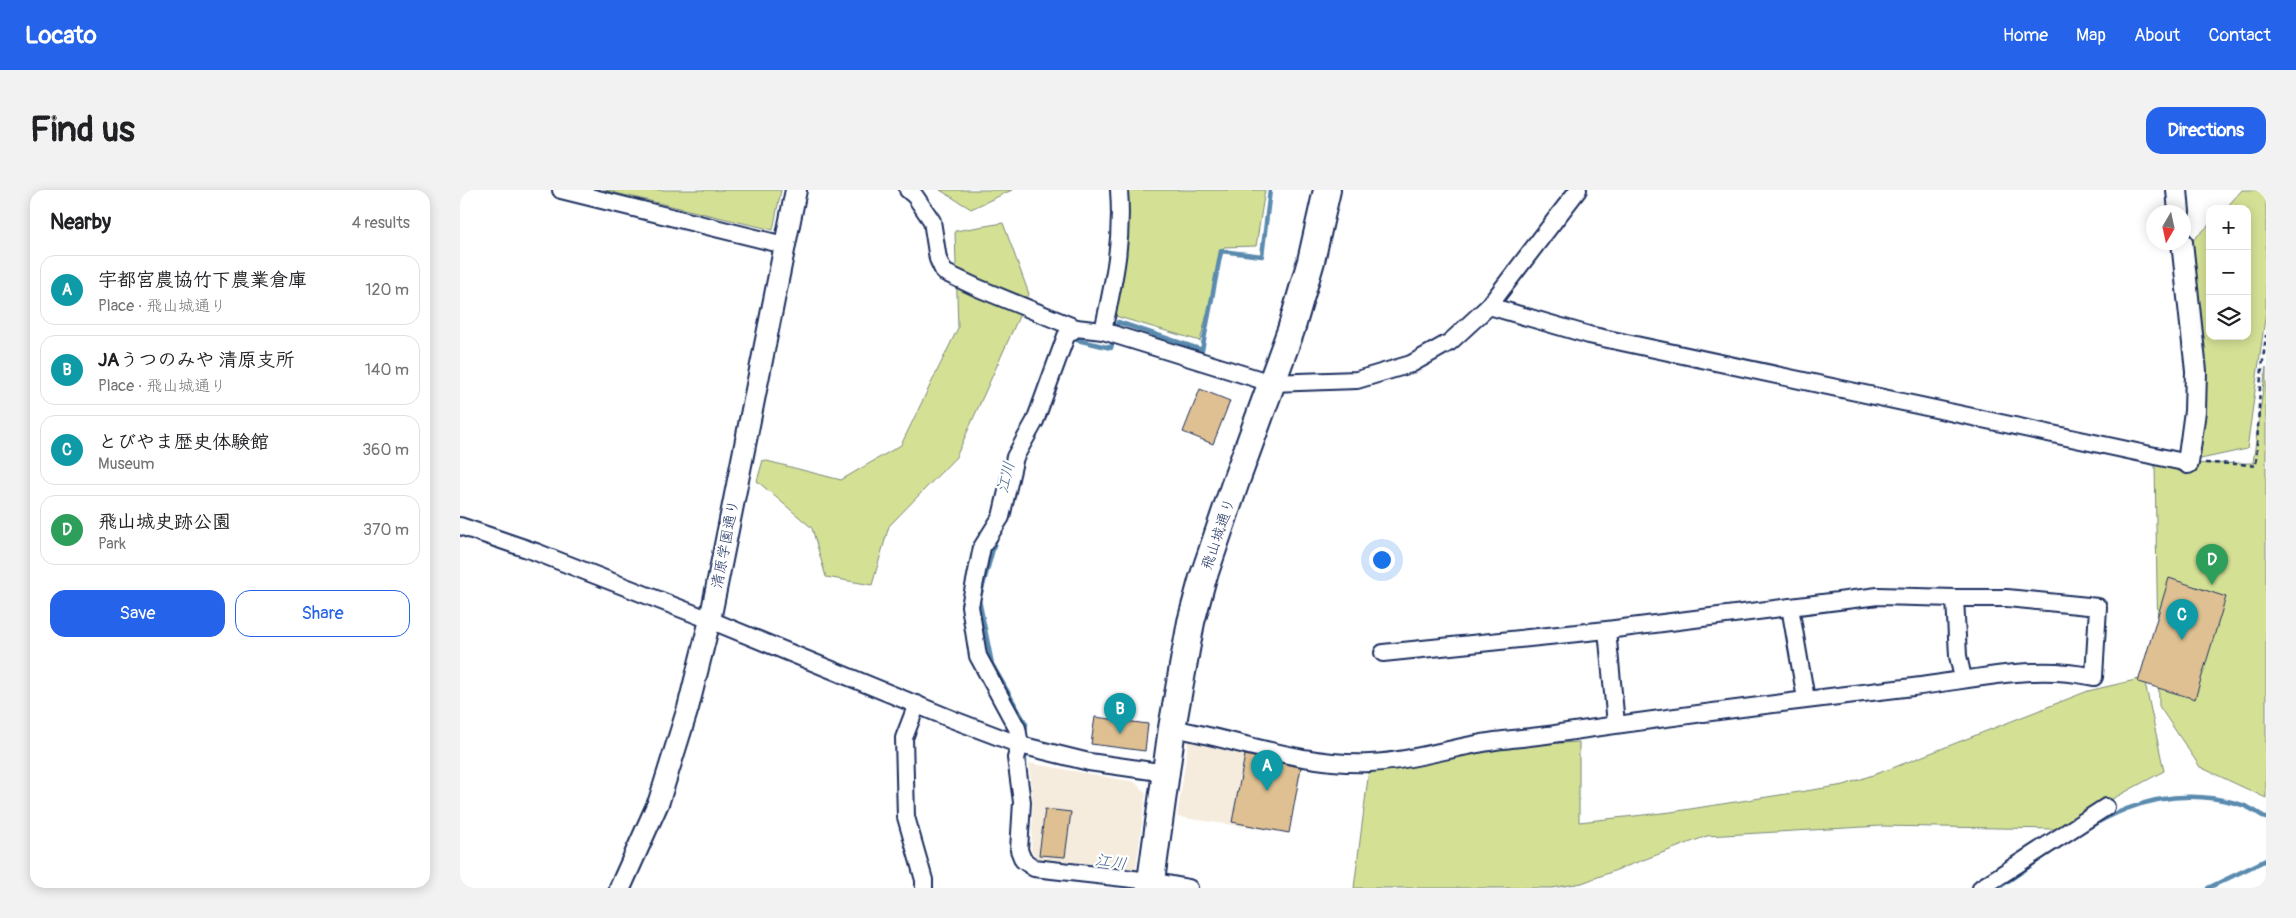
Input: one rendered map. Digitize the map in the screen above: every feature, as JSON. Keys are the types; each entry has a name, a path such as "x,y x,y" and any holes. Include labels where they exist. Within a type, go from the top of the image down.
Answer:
{"highway":[{"name":"飛山城通り","path":"1150,884 1172,728 1187,639 1202,581 1293,322 1311,261 1327,190"}],"street":[{"path":"561,190 784,245"},
{"name":"清原学園通り","path":"620,888 660,801 688,708 710,620 796,190"},
{"path":"908,190 932,221 938,260 944,272 1076,328 1103,331 1271,383 1357,380 1411,364 1450,342 1489,306 1578,190"},
{"path":"1103,331 1118,259 1121,222 1119,190"},
{"path":"2177,190 2178,205"},
{"path":"1489,306 1589,335 2188,463 2195,411 2196,371 2183,250"},
{"path":"1076,328 1066,336 1035,421 1015,457 1001,517 982,547 970,606 978,656 1016,728 1020,745 1016,758 1022,802 1019,850 1023,860 1034,868 1189,888"},
{"path":"460,526 536,552 710,620 1020,745 1089,762 1166,773"},
{"path":"1172,728 1214,736 1317,761 1369,763 1409,759 1446,749 1495,741 1806,699 1914,687 1963,678 2045,671 2094,677 2098,607 2007,598 1878,596 1607,630 1384,653"},
{"path":"1955,598 1958,656 1963,678"},
{"path":"1790,607 1806,699"},
{"path":"1607,630 1616,724"},
{"path":"917,704 904,738 906,817 924,880 924,888"},
{"path":"1982,888 2106,807"}],"path":[{"path":"2188,463 2256,466 2260,386 2266,335"}],"shaded area":[{"path":"1190,731 1304,758 1289,833 1177,817"},
{"path":"1029,763 1135,782 1146,793 1136,869 1038,858 1031,851 1033,803"}],"green space":[{"path":"603,190 781,190 773,230"},
{"path":"940,190 1012,190 971,209"},
{"path":"1128,190 1265,190 1256,246 1224,247 1200,341 1112,315 1127,225"},
{"path":"2242,190 2266,190 2266,311 2247,449 2196,460 2189,250 2191,250 2191,242 2206,228 2206,340 2251,340 2251,205 2229,205"},
{"path":"1003,223 1029,294 956,457 889,526 872,585 826,577 812,528 757,481 763,460 841,480 901,445 958,328 955,231"},
{"path":"2266,367 2266,798 2200,767 2159,706 2155,464 2253,463"},
{"path":"2144,678 2164,771 2057,829 1881,826 1707,836 1582,883 1552,888 1354,888 1371,754 1579,742 1579,822 1671,812 1844,785 1890,769 2088,691"}],"building":[{"path":"1200,389 1230,401 1213,444 1183,432"},
{"path":"2169,578 2226,597 2195,699 2138,682"},
{"path":"1095,717 1148,724 1145,751 1091,744"},
{"path":"1245,755 1301,767 1289,833 1232,822"},
{"path":"1045,809 1071,812 1065,857 1039,855"}],"waterway":[{"name":"江川","path":"1071,342 1073,339 1111,348 1118,322 1202,350 1221,251 1262,256 1270,190"},
{"name":"江川","path":"996,538 979,600 992,664 1026,724 1025,736"},
{"name":"江川","path":"1025,751 1025,768"},
{"path":"1998,888 2082,831 2110,816 2140,804 2170,798 2203,797 2242,805 2266,818"},
{"path":"2208,888 2266,860"}],"place":[{"name":"飛山城史跡公園","path":"2212,585"},
{"name":"とびやま歴史体験館","path":"2182,640"},
{"name":"JAうつのみや 清原支所","path":"1120,734"},
{"name":"宇都宮農協竹下農業倉庫","path":"1267,791"}]}
